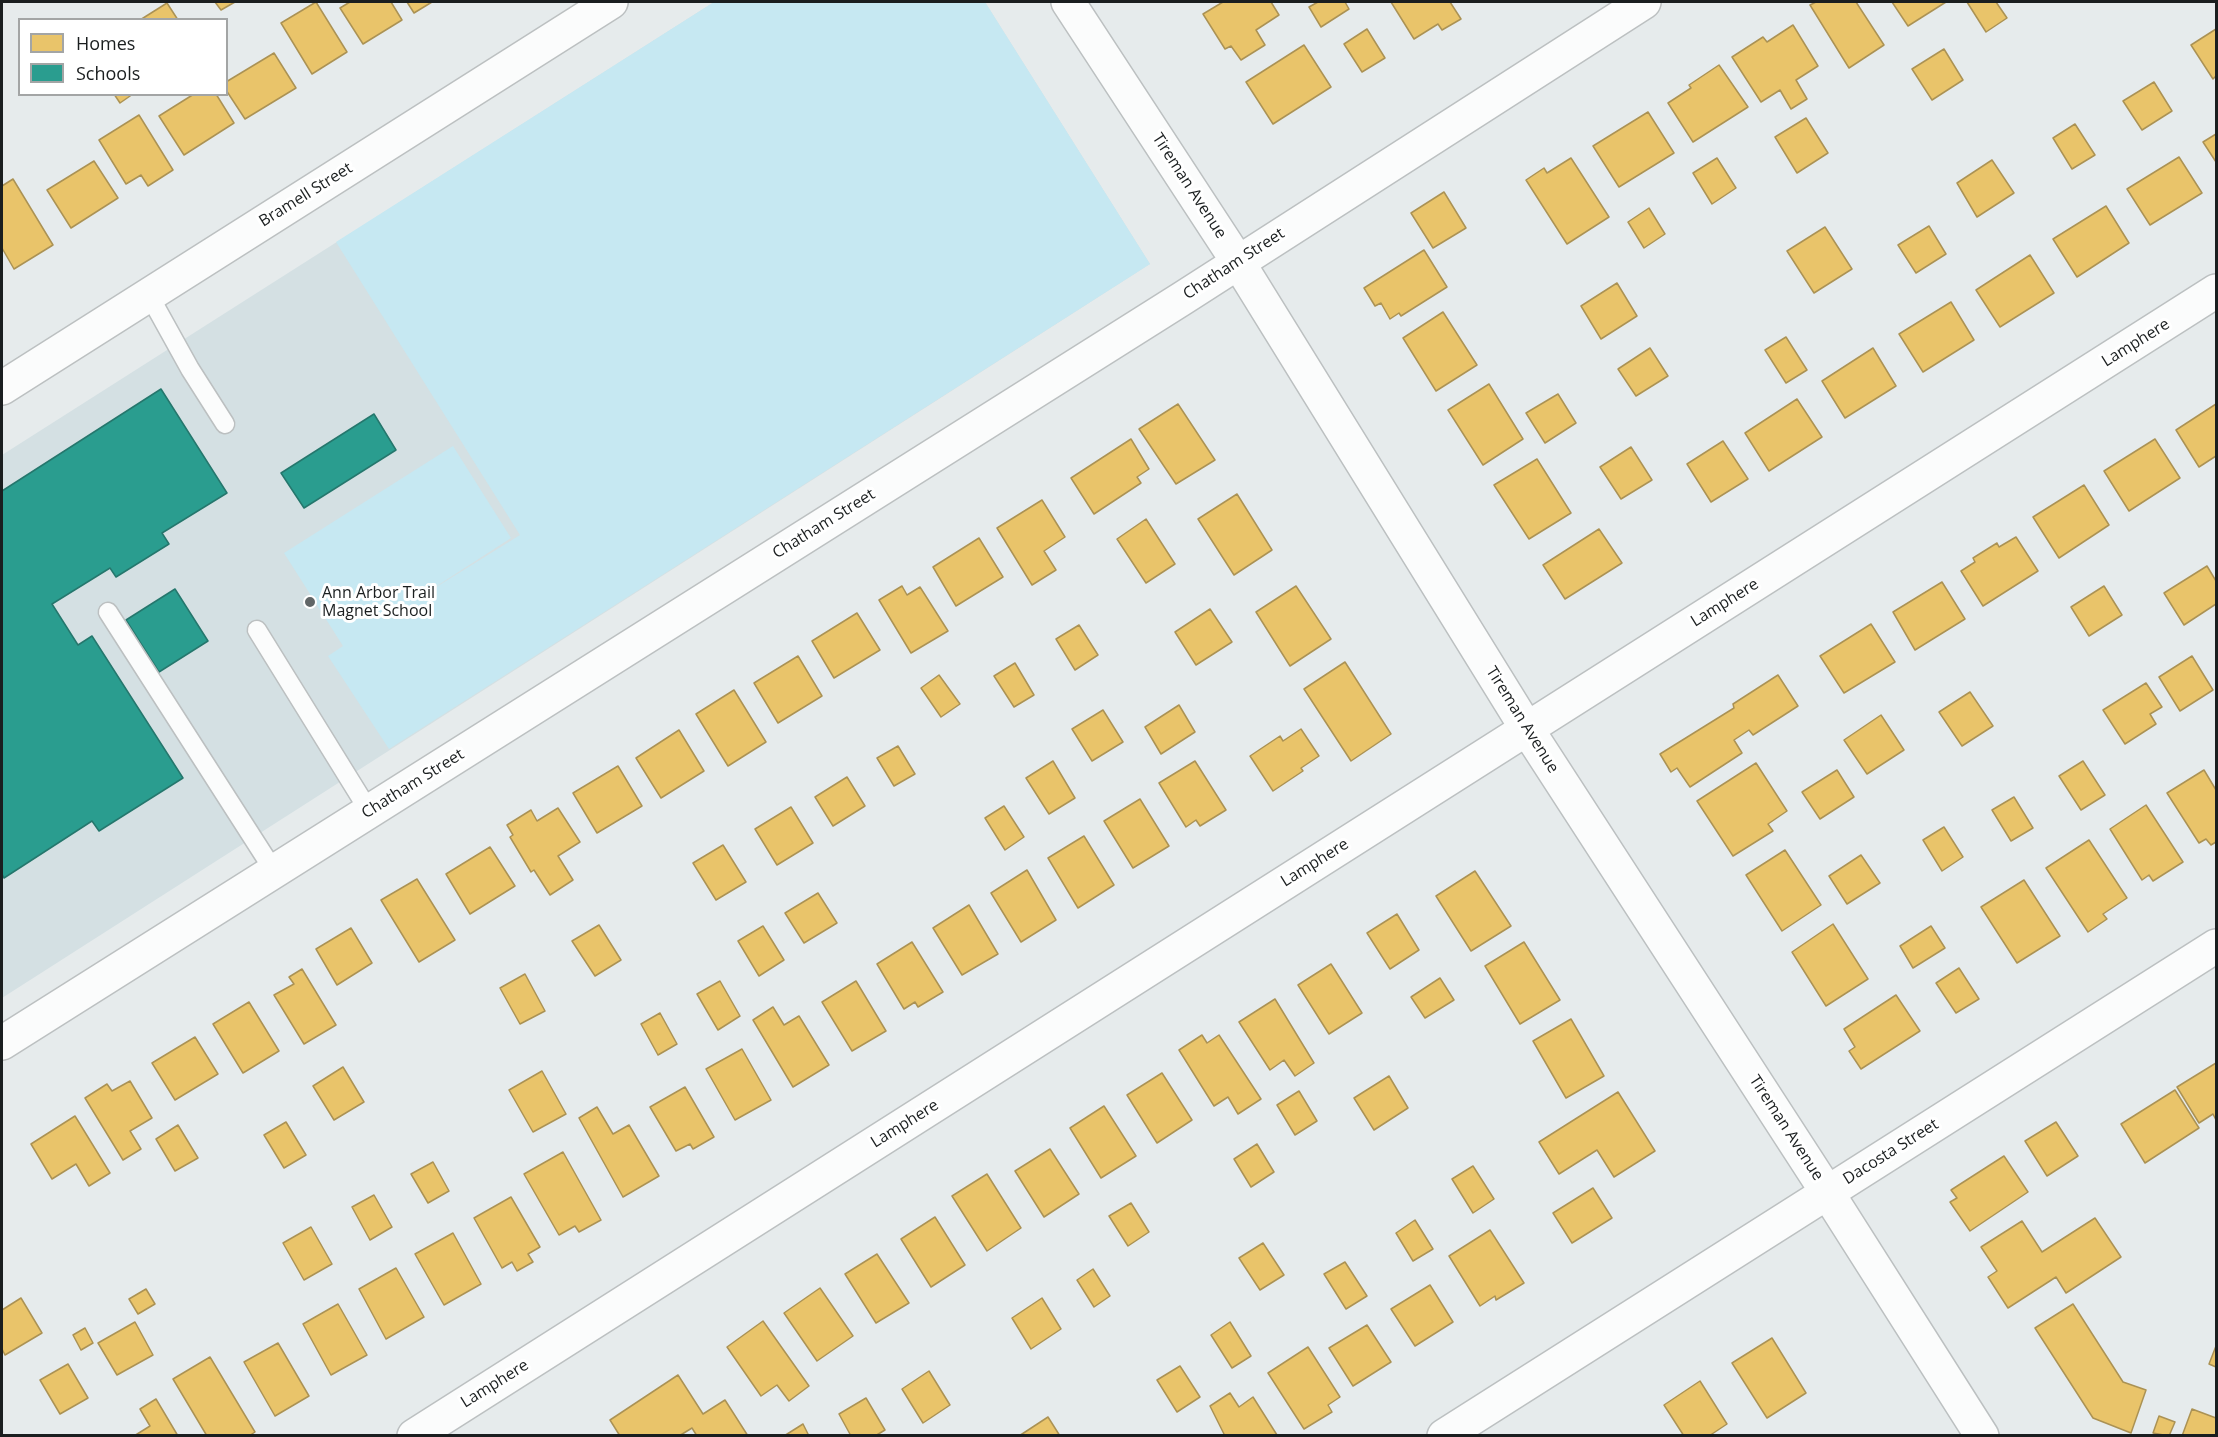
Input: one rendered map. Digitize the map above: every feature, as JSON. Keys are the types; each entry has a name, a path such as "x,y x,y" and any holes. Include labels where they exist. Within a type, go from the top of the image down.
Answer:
{"street":[{"name":"Bramell Street","path":"2,388 611,2"},
{"name":"Tireman Avenue","path":"1068,2 1238,262 1527,729 1982,1436"},
{"name":"Chatham Street","path":"2,1043 1238,262 1644,2"},
{"name":"Lamphere","path":"414,1436 2217,291"},
{"name":"Dacosta Street","path":"1444,1436 2217,946"}],"lane":[{"path":"149,295 190,369 225,424"},
{"path":"108,612 274,872"},
{"path":"257,630 369,811"}],"shaded area":[{"name":"Ann Arbor Trail Magnet School","path":"714,2 985,2 1150,264 2,998 2,455"},
{"name":"Ann Arbor Trail Magnet School","path":"714,2 985,2 1150,264 389,749 328,656 343,646 284,553 453,446 511,538 409,604 520,535 336,242"}],"building: Homes":[{"path":"215,2 235,2 221,10"},
{"path":"316,2 347,52 312,74 281,23"},
{"path":"350,2 391,2 402,20 363,44 340,8"},
{"path":"407,2 432,2 414,13"},
{"path":"1223,2 1271,2 1279,15 1256,30 1265,45 1241,60 1231,46 1225,49 1203,14"},
{"path":"1318,2 1345,2 1349,9 1321,27 1309,7"},
{"path":"1391,2 1450,2 1461,19 1442,30 1438,24 1414,39"},
{"path":"1816,2 1856,2 1884,45 1849,68 1810,5"},
{"path":"1892,2 1946,2 1908,26"},
{"path":"1967,2 1996,2 2007,18 1986,32"},
{"path":"167,3 177,18 143,18"},
{"path":"1793,25 1818,66 1796,80 1807,99 1791,109 1780,90 1761,102 1732,57 1763,37 1767,42"},
{"path":"1367,29 1385,58 1362,72 1344,44"},
{"path":"2216,29 2216,76 2213,79 2191,45"},
{"path":"1304,45 1331,87 1273,124 1246,82"},
{"path":"1944,49 1963,80 1932,100 1912,69"},
{"path":"274,53 296,88 245,119 228,93 228,81"},
{"path":"1719,65 1748,107 1693,142 1668,103 1691,88 1689,85"},
{"path":"2154,82 2172,111 2142,130 2123,101"},
{"path":"115,96 130,96 120,103"},
{"path":"191,96 217,96 234,123 184,155 159,116"},
{"path":"1648,112 1674,153 1619,187 1593,146"},
{"path":"139,115 173,170 148,186 141,175 126,184 99,140"},
{"path":"1806,118 1828,153 1797,173 1775,137"},
{"path":"2075,124 2095,155 2072,169 2053,138"},
{"path":"2216,134 2216,162 2203,142"},
{"path":"2179,157 2202,193 2150,225 2127,189"},
{"path":"1571,158 1609,217 1567,244 1526,180 1544,168 1547,173"},
{"path":"1717,158 1736,188 1712,204 1693,173"},
{"path":"1992,160 2014,193 1977,217 1957,183"},
{"path":"94,161 118,198 71,228 47,190"},
{"path":"13,179 53,245 14,269 2,248 2,186"},
{"path":"1444,192 1466,228 1433,248 1411,213"},
{"path":"2106,206 2129,243 2077,277 2053,239"},
{"path":"1649,208 1665,234 1644,248 1628,222"},
{"path":"1929,226 1946,254 1916,273 1898,245"},
{"path":"1825,227 1852,269 1814,293 1787,251"},
{"path":"1424,250 1447,287 1401,316 1399,313 1390,319 1381,303 1375,306 1364,288"},
{"path":"2030,255 2054,293 2000,327 1976,290"},
{"path":"1617,283 1637,316 1601,339 1581,306"},
{"path":"1951,302 1974,340 1923,372 1899,334"},
{"path":"1443,312 1477,365 1436,391 1403,338"},
{"path":"1786,337 1807,370 1786,383 1765,350"},
{"path":"1650,348 1668,376 1636,396 1618,369"},
{"path":"1873,348 1896,386 1845,418 1822,381"},
{"path":"1489,384 1523,439 1483,465 1448,410"},
{"path":"1558,394 1576,423 1545,443 1526,413"},
{"path":"1797,399 1822,437 1769,471 1745,433"},
{"path":"1178,404 1215,460 1176,484 1139,429"},
{"path":"2216,404 2216,456 2199,467 2176,430"},
{"path":"1131,439 1149,469 1137,477 1141,483 1094,514 1071,478"},
{"path":"2155,439 2180,478 2129,511 2104,471"},
{"path":"1723,441 1748,479 1711,502 1687,464"},
{"path":"1631,447 1652,480 1621,499 1600,467"},
{"path":"1537,459 1571,513 1529,539 1494,485"},
{"path":"2084,485 2109,525 2059,558 2033,517"},
{"path":"1237,494 1272,550 1234,575 1198,519"},
{"path":"1042,500 1065,537 1044,551 1056,570 1032,585 997,528"},
{"path":"1146,519 1175,564 1146,583 1117,539"},
{"path":"1599,529 1622,563 1565,599 1543,565"},
{"path":"2016,537 2038,571 1983,606 1961,571 1975,562 1973,558 1997,543 1999,547"},
{"path":"979,538 1003,577 956,606 933,567"},
{"path":"2207,566 2216,581 2216,604 2184,625 2164,593"},
{"path":"1942,582 1965,619 1915,650 1893,612"},
{"path":"902,586 907,595 920,587 948,631 911,653 879,600"},
{"path":"1296,586 1331,639 1290,666 1256,612"},
{"path":"2104,586 2122,615 2089,636 2071,607"},
{"path":"1210,609 1232,642 1196,665 1175,632"},
{"path":"857,613 880,650 834,678 812,641"},
{"path":"1871,624 1895,662 1844,693 1820,656"},
{"path":"1079,625 1098,655 1075,670 1056,639"},
{"path":"798,656 822,696 778,723 754,683"},
{"path":"2192,656 2213,690 2180,711 2159,677"},
{"path":"1345,662 1391,734 1351,761 1304,689"},
{"path":"1015,663 1034,695 1014,707 994,676"},
{"path":"939,675 960,704 941,717 921,688"},
{"path":"1778,675 1798,706 1753,735 1749,730 1734,740 1742,753 1690,787 1677,768 1671,772 1660,754 1734,708 1733,704"},
{"path":"2146,683 2162,707 2150,714 2156,724 2125,744 2103,710"},
{"path":"734,690 766,742 728,766 696,714"},
{"path":"1970,692 1993,726 1962,746 1939,712"},
{"path":"1179,705 1195,732 1161,754 1145,727"},
{"path":"1103,710 1123,742 1092,761 1072,729"},
{"path":"1881,715 1904,750 1867,774 1844,740"},
{"path":"1301,729 1319,756 1301,768 1303,771 1273,791 1250,756 1280,736 1283,741"},
{"path":"679,730 704,771 661,798 636,758"},
{"path":"898,746 915,774 894,786 877,758"},
{"path":"1053,761 1075,798 1049,814 1026,778"},
{"path":"1195,761 1226,810 1200,826 1196,820 1186,827 1159,783"},
{"path":"2083,761 2105,795 2081,810 2059,776"},
{"path":"1756,763 1787,811 1768,824 1773,831 1733,856 1697,801"},
{"path":"618,766 642,806 597,833 573,793"},
{"path":"1837,770 1854,797 1820,819 1802,792"},
{"path":"2204,770 2216,790 2216,842 2211,845 2206,839 2199,843 2167,793"},
{"path":"847,777 865,806 833,826 815,797"},
{"path":"2014,797 2033,828 2011,841 1992,810"},
{"path":"1140,799 1169,846 1133,868 1104,821"},
{"path":"2146,805 2183,862 2153,881 2149,875 2142,880 2110,829"},
{"path":"1004,806 1024,837 1005,850 985,818"},
{"path":"791,807 813,843 777,865 755,829"},
{"path":"558,808 580,842 558,856 573,880 550,895 534,870 531,872 510,837 513,835 507,825 531,810 537,821"},
{"path":"1944,827 1963,857 1942,871 1923,840"},
{"path":"1084,836 1114,885 1078,908 1048,858"},
{"path":"2089,840 2127,898 2103,914 2107,919 2088,932 2046,868"},
{"path":"723,845 746,882 716,900 693,863"},
{"path":"490,847 515,886 470,914 446,874"},
{"path":"1785,850 1821,905 1782,931 1746,875"},
{"path":"1861,855 1880,883 1847,904 1829,876"},
{"path":"1027,870 1056,920 1021,942 991,893"},
{"path":"1475,871 1511,926 1471,951 1436,896"},
{"path":"417,879 455,940 419,962 381,900"},
{"path":"2024,880 2060,936 2017,963 1981,907"},
{"path":"818,893 837,923 804,943 785,913"},
{"path":"969,905 998,954 962,975 933,928"},
{"path":"1397,914 1419,950 1390,969 1367,933"},
{"path":"1833,924 1868,979 1826,1006 1792,952"},
{"path":"599,925 621,960 595,976 572,941"},
{"path":"763,926 784,960 759,976 738,941"},
{"path":"1931,926 1945,948 1913,968 1900,946"},
{"path":"351,928 372,963 337,985 316,949"},
{"path":"912,942 943,992 918,1007 915,1002 904,1009 877,964"},
{"path":"1524,942 1560,1000 1520,1024 1485,966"},
{"path":"1331,964 1362,1013 1329,1034 1298,985"},
{"path":"1959,968 1979,999 1956,1013 1936,983"},
{"path":"302,969 336,1025 304,1044 274,995 294,984 289,977"},
{"path":"525,974 545,1011 520,1024 500,988"},
{"path":"1440,978 1454,1000 1425,1018 1411,997"},
{"path":"720,981 740,1016 718,1030 697,994"},
{"path":"856,981 886,1031 852,1051 822,1002"},
{"path":"1896,995 1920,1031 1861,1069 1849,1051 1855,1047 1844,1029"},
{"path":"1275,999 1314,1063 1295,1076 1284,1060 1270,1070 1239,1022"},
{"path":"249,1002 279,1051 243,1073 213,1024"},
{"path":"773,1007 784,1025 799,1016 829,1065 793,1087 753,1020"},
{"path":"660,1013 677,1044 658,1055 641,1024"},
{"path":"1571,1019 1604,1076 1566,1098 1533,1041"},
{"path":"1202,1035 1207,1043 1219,1035 1261,1099 1238,1114 1228,1097 1214,1106 1179,1050"},
{"path":"195,1037 218,1074 175,1100 152,1063"},
{"path":"742,1049 771,1100 735,1120 706,1069"},
{"path":"2216,1063 2216,1120 2213,1114 2199,1123 2177,1087"},
{"path":"343,1067 364,1102 334,1120 313,1086"},
{"path":"542,1071 566,1114 533,1132 509,1090"},
{"path":"1162,1073 1192,1120 1157,1143 1127,1095"},
{"path":"1389,1076 1408,1108 1374,1130 1354,1098"},
{"path":"130,1081 152,1118 130,1131 141,1149 123,1160 85,1098 107,1084 112,1091"},
{"path":"685,1087 714,1137 693,1149 690,1144 676,1151 650,1107"},
{"path":"2175,1090 2199,1128 2145,1163 2121,1124"},
{"path":"1299,1091 1317,1121 1295,1135 1277,1105"},
{"path":"1618,1092 1655,1151 1614,1177 1597,1150 1559,1174 1539,1142"},
{"path":"1104,1106 1136,1156 1101,1178 1070,1128"},
{"path":"597,1107 613,1134 629,1125 659,1176 623,1197 579,1118"},
{"path":"75,1116 110,1173 89,1186 76,1164 52,1179 31,1144"},
{"path":"286,1122 306,1155 284,1168 264,1135"},
{"path":"2056,1122 2078,1156 2047,1176 2025,1141"},
{"path":"178,1125 198,1158 175,1171 156,1139"},
{"path":"1257,1144 1274,1172 1251,1187 1234,1159"},
{"path":"1050,1149 1079,1194 1044,1217 1015,1171"},
{"path":"563,1152 601,1220 579,1232 575,1226 559,1235 524,1174"},
{"path":"2004,1156 2028,1192 1970,1231 1950,1202 1957,1198 1951,1190"},
{"path":"433,1162 449,1191 428,1203 411,1174"},
{"path":"1473,1166 1494,1199 1473,1213 1452,1179"},
{"path":"987,1174 1021,1228 987,1251 952,1196"},
{"path":"1593,1188 1612,1218 1572,1243 1553,1213"},
{"path":"374,1195 392,1227 370,1240 352,1207"},
{"path":"511,1197 540,1247 528,1254 533,1262 517,1271 512,1262 502,1268 474,1218"},
{"path":"1131,1203 1149,1232 1128,1246 1109,1216"},
{"path":"935,1217 965,1265 931,1287 901,1239"},
{"path":"2095,1218 2121,1257 2066,1293 2056,1277 2008,1308 1988,1277 1997,1271 1981,1247 2022,1221 2042,1252"},
{"path":"1415,1220 1433,1249 1413,1261 1396,1233"},
{"path":"311,1227 332,1264 304,1280 283,1243"},
{"path":"1490,1230 1524,1283 1496,1300 1495,1296 1480,1306 1449,1256"},
{"path":"453,1233 481,1284 444,1305 415,1254"},
{"path":"1263,1243 1284,1275 1260,1290 1239,1258"},
{"path":"877,1254 909,1303 876,1323 845,1274"},
{"path":"1345,1262 1367,1296 1346,1309 1324,1274"},
{"path":"396,1268 424,1317 386,1339 359,1289"},
{"path":"1093,1269 1110,1296 1094,1307 1077,1280"},
{"path":"1430,1285 1453,1322 1415,1346 1391,1309"},
{"path":"820,1288 853,1336 817,1361 784,1313"},
{"path":"146,1289 155,1304 138,1314 129,1299"},
{"path":"21,1298 42,1333 5,1355 2,1349 2,1310"},
{"path":"1042,1298 1061,1329 1031,1349 1012,1318"},
{"path":"338,1304 367,1355 331,1375 303,1324"},
{"path":"2073,1304 2123,1382 2146,1390 2131,1433 2093,1418 2035,1328"},
{"path":"763,1321 809,1386 789,1401 777,1385 761,1396 727,1347"},
{"path":"135,1322 153,1355 117,1375 98,1343"},
{"path":"1230,1322 1251,1356 1232,1368 1211,1335"},
{"path":"1367,1325 1391,1362 1353,1386 1329,1348"},
{"path":"85,1328 93,1343 81,1350 73,1335"},
{"path":"1772,1338 1806,1393 1767,1418 1732,1363"},
{"path":"278,1343 309,1396 275,1416 244,1362"},
{"path":"2216,1346 2216,1367 2209,1364"},
{"path":"1308,1347 1340,1397 1328,1405 1332,1412 1304,1429 1268,1373"},
{"path":"210,1357 255,1432 249,1436 207,1436 173,1379"},
{"path":"68,1364 88,1398 60,1414 40,1380"},
{"path":"1180,1366 1200,1397 1177,1412 1157,1380"},
{"path":"929,1371 950,1405 923,1423 902,1389"},
{"path":"678,1375 703,1414 725,1400 748,1436 697,1436 692,1428 679,1436 620,1436 610,1420"},
{"path":"1700,1381 1727,1424 1709,1436 1684,1436 1664,1405"},
{"path":"1230,1393 1239,1407 1253,1397 1277,1435 1225,1436 1210,1406"},
{"path":"866,1398 885,1430 875,1436 851,1436 839,1414"},
{"path":"156,1399 178,1436 134,1436 150,1426 140,1409"},
{"path":"2192,1409 2216,1418 2216,1436 2182,1436"},
{"path":"2159,1416 2175,1422 2169,1436 2153,1433"},
{"path":"1048,1417 1060,1436 1019,1436"},
{"path":"803,1424 809,1436 784,1436"}],"building: Schools":[{"path":"161,389 227,493 162,533 169,544 116,577 110,568 52,604 78,645 92,636 183,778 99,831 92,821 4,878 2,874 2,491"},
{"path":"374,414 396,450 304,508 281,473"},
{"path":"175,589 208,641 159,672 126,620"}],"place":[{"name":"Ann Arbor Trail Magnet School","path":"310,602"}]}
